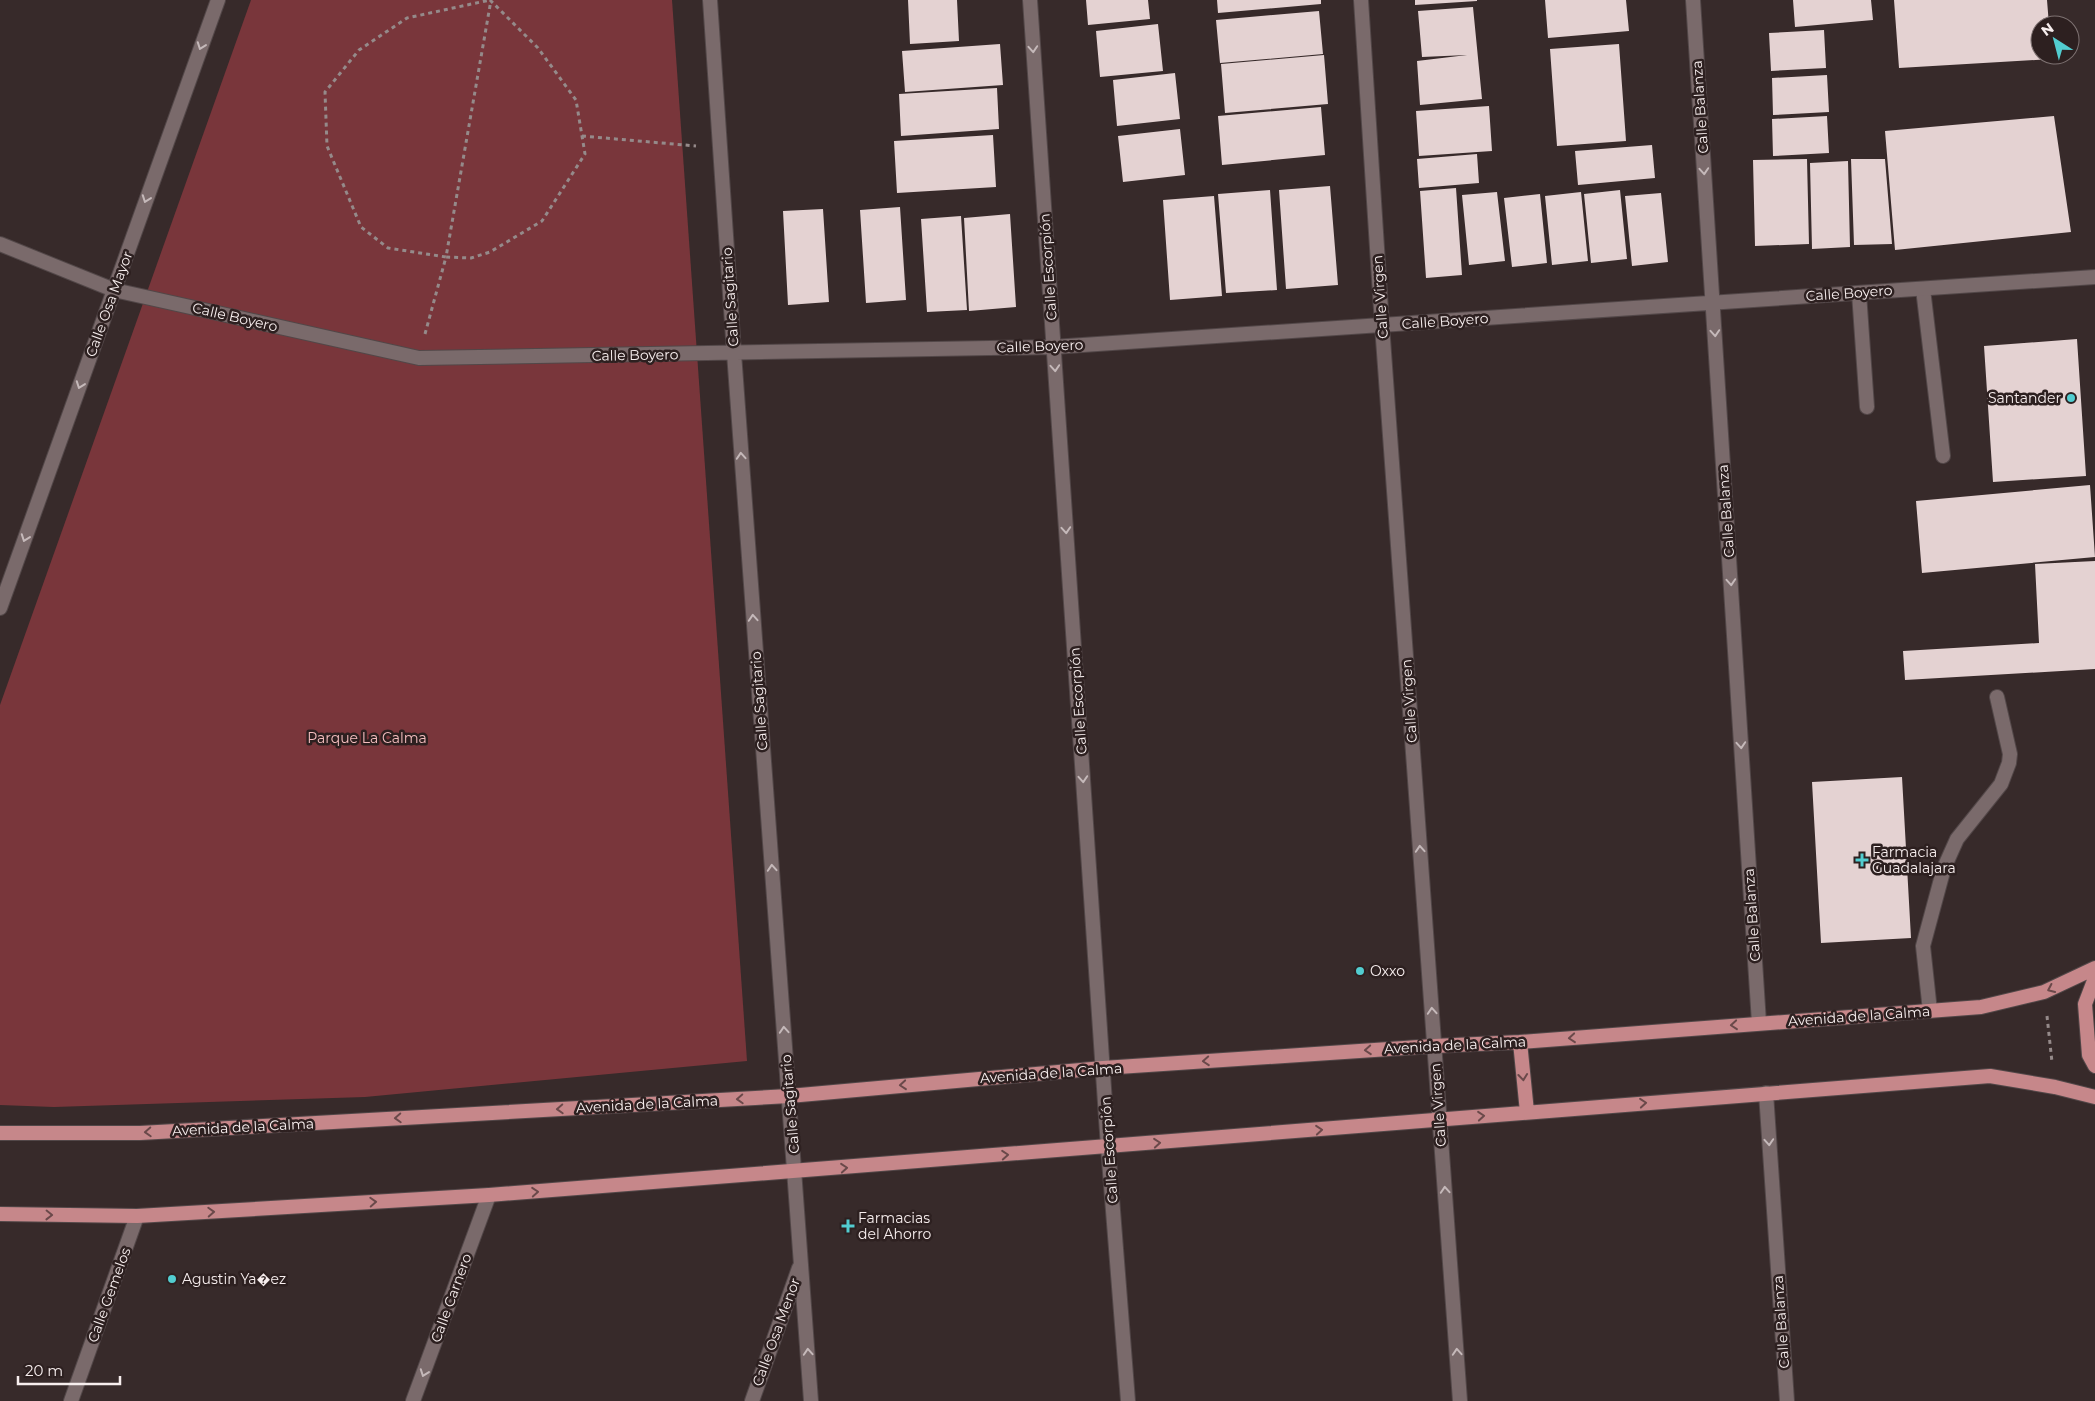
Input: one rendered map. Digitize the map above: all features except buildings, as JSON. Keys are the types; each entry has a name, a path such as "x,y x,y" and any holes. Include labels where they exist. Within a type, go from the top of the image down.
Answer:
{"main road":[{"name":"Avenida de la Calma","path":"0,1133 140,1133 789,1096 1103,1068 1520,1042 1981,1007 2044,992 2095,968"},
{"path":"2095,978 2085,1004 2089,1055 2095,1066"},
{"path":"1520,1042 1527,1112"},
{"path":"0,1214 138,1216 489,1196 1990,1076 2055,1087 2095,1098"}],"street":[{"name":"Calle Osa Mayor","path":"0,608 218,0"},
{"name":"Calle Sagitario","path":"710,0 734,353 812,1401"},
{"name":"Calle Escorpión","path":"1030,0 1108,1147 1128,1401"},
{"name":"Calle Virgen","path":"1361,0 1382,325 1460,1401"},
{"name":"Calle Balanza","path":"1693,0 1759,1023"},
{"name":"Calle Boyero","path":"0,244 114,290 419,358 1054,347 2095,277"},
{"path":"1923,289 1943,456"},
{"path":"1859,293 1867,407"},
{"path":"1930,1011 1923,946 1944,868 1957,839 2001,784 2009,763 2010,754 1997,697"},
{"name":"Calle Balanza","path":"1766,1093 1787,1401"},
{"name":"Calle Carnero","path":"414,1401 489,1196"},
{"name":"Calle Gemelos","path":"71,1401 138,1216"},
{"name":"Calle Osa Menor","path":"752,1401 801,1263"}],"path":[{"path":"490,0 538,48 576,100 585,154 542,221 490,252 471,258 446,257 388,248 361,227 327,146 325,92 360,50 407,18 490,0"},
{"path":"419,358 446,257 490,0"},
{"path":"582,136 720,148"},
{"path":"2044,992 2055,1087"}],"green space":[{"name":"Parque La Calma","path":"251,0 672,0 747,1061 365,1097 54,1107 0,1105 0,705"}],"place":[{"name":"Santander","path":"2071,398"},
{"name":"Farmacia Guadalajara","path":"1862,860"},
{"name":"Oxxo","path":"1360,971"},
{"name":"Farmacias del Ahorro","path":"848,1226"},
{"name":"Agustin Ya�ez","path":"172,1279"}]}
